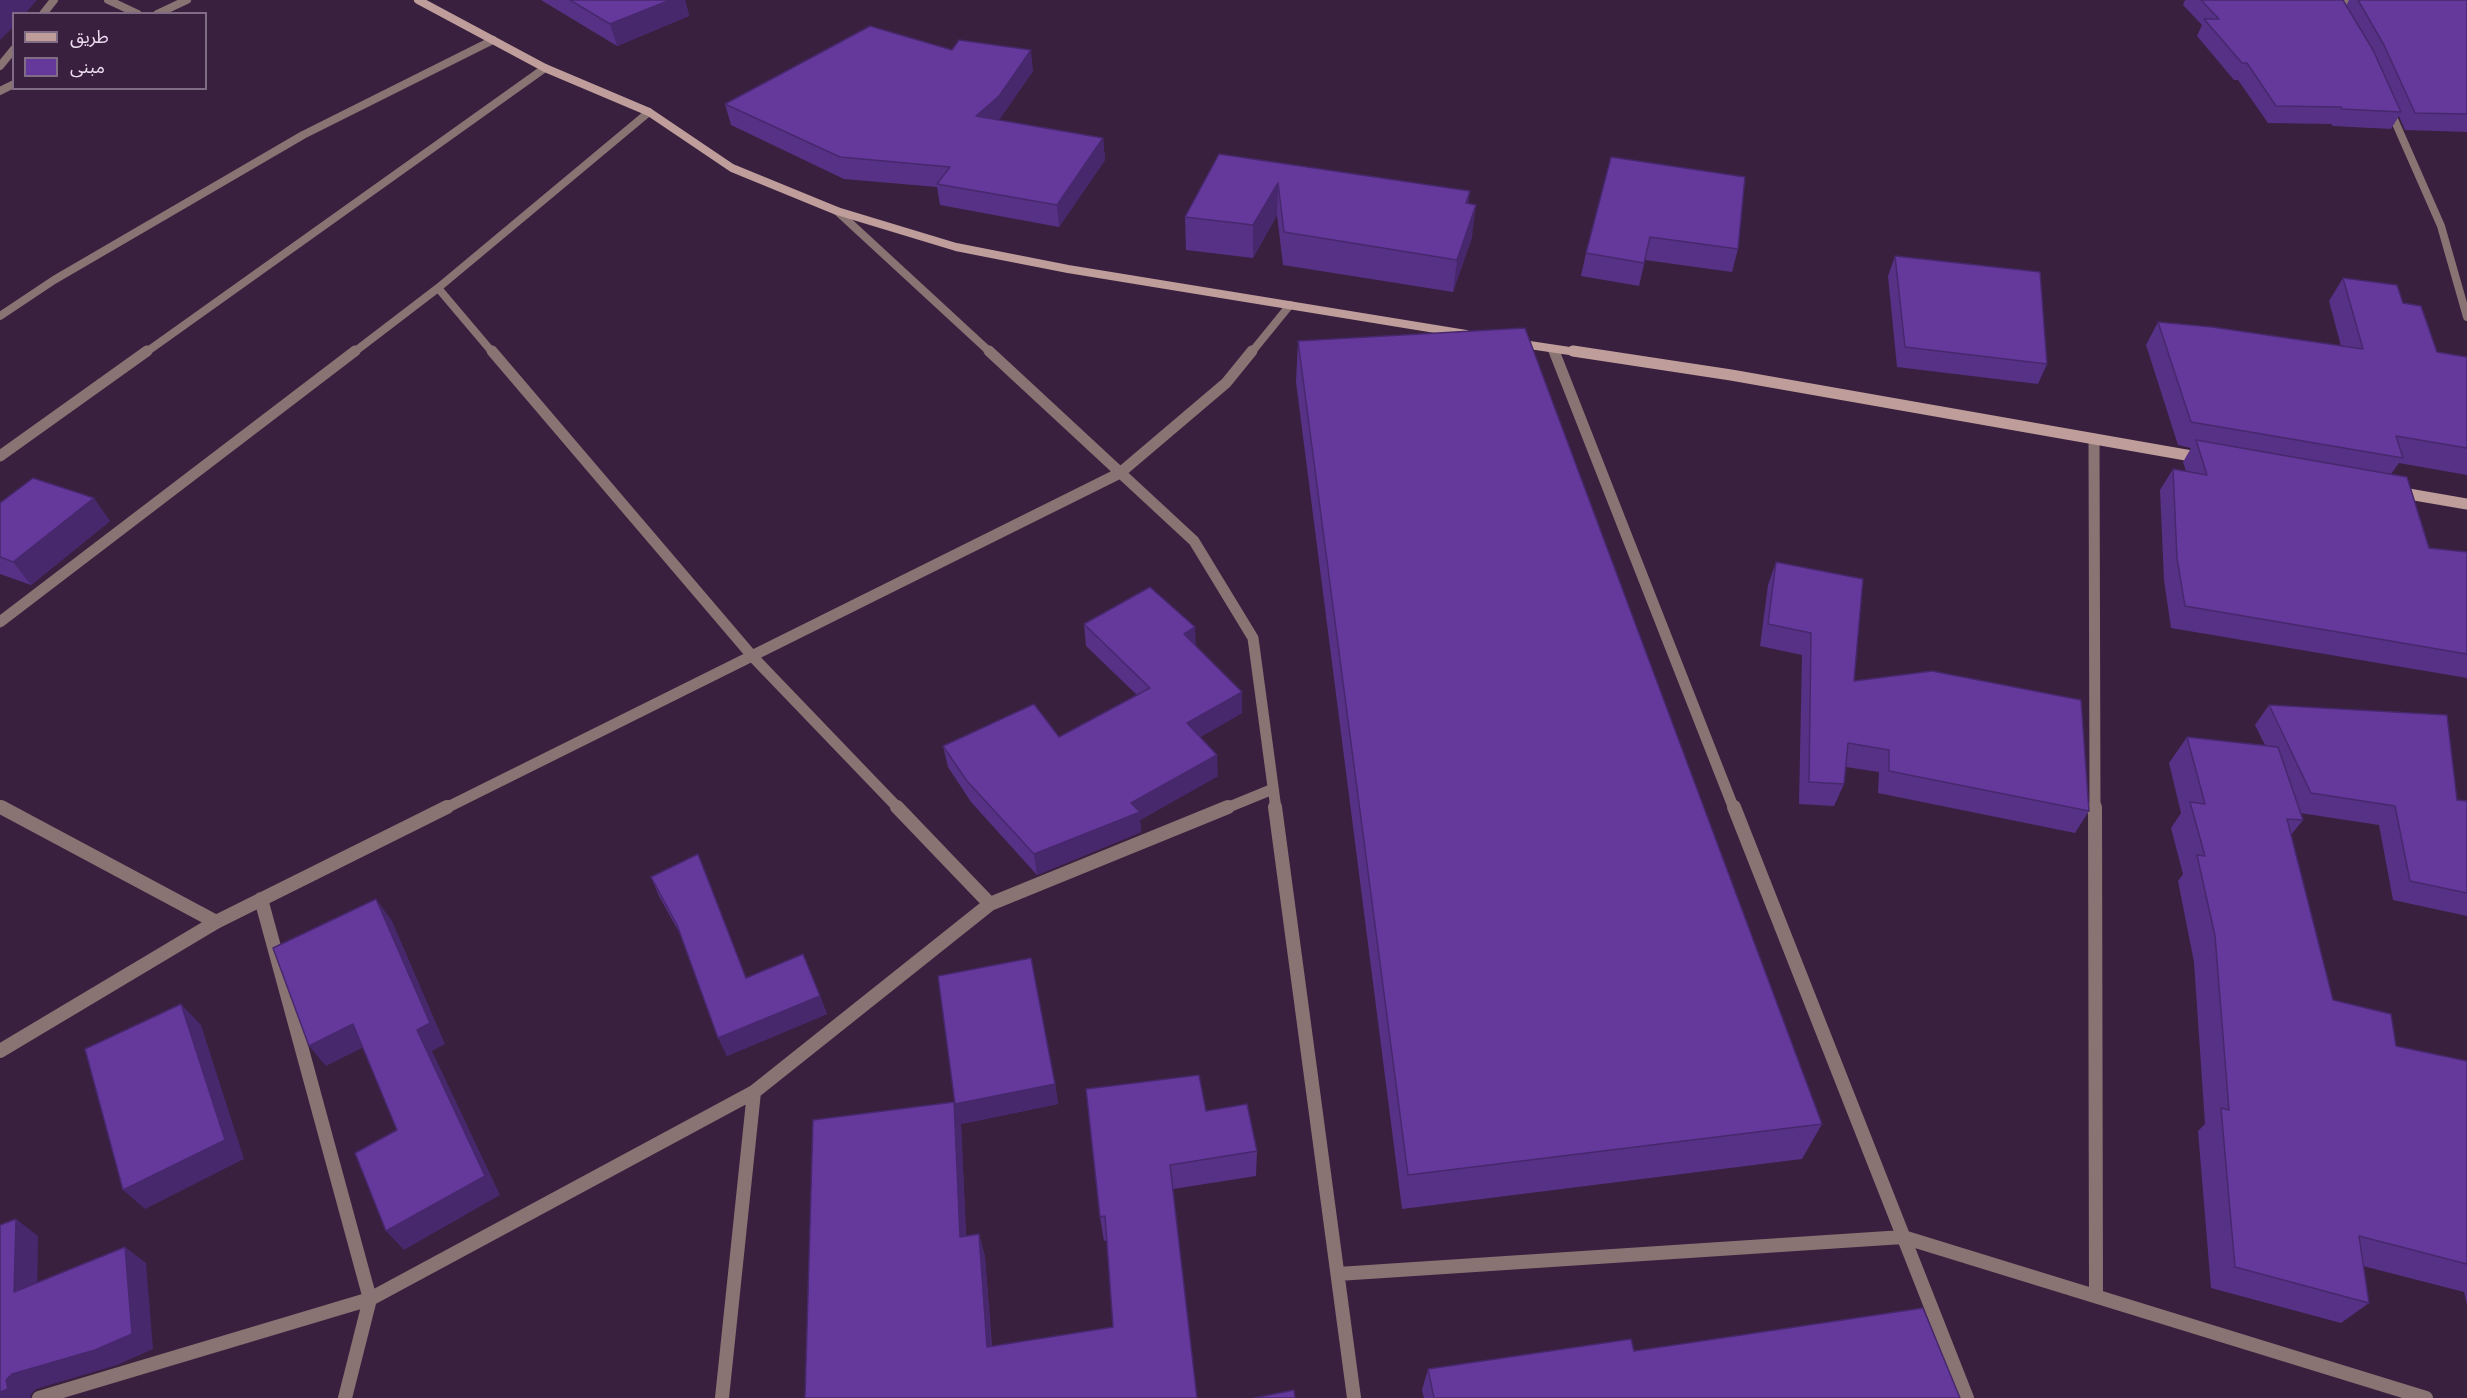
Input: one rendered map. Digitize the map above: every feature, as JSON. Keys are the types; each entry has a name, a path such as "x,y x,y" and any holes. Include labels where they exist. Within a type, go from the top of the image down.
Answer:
{"street":[{"path":"45,12 54,0"},
{"path":"108,0 134,12"},
{"path":"162,12 187,0"},
{"path":"418,0 545,68 649,112 732,168 837,211 956,247 1068,269 1473,336"},
{"path":"2298,0 2377,4"},
{"path":"2332,0 2338,10"},
{"path":"0,316 54,280 303,135 493,40"},
{"path":"0,66 12,51"},
{"path":"0,456 545,68"},
{"path":"2384,96 2441,226 2467,317"},
{"path":"0,622 438,288 649,112"},
{"path":"837,211 1194,541 1253,638 1354,1398"},
{"path":"438,288 753,657 990,904"},
{"path":"0,1051 216,922 1120,473 1226,383 1290,305"},
{"path":"1507,341 1743,377 2211,459"},
{"path":"1553,349 1967,1398"},
{"path":"2094,439 2096,1296"},
{"path":"2385,490 2467,504"},
{"path":"39,1398 370,1299 754,1092 990,904 1273,789"},
{"path":"0,807 216,922"},
{"path":"261,899 370,1299 345,1398"},
{"path":"722,1398 754,1092"},
{"path":"1338,1274 1903,1237 2426,1398"}],"building":[{"path":"570,0 670,0 610,24"},
{"path":"2201,0 2343,0 2373,50 2401,112 2342,109 2341,107 2276,106 2247,63 2242,63 2204,19 2219,19"},
{"path":"2358,0 2467,0 2467,114 2415,113 2384,45"},
{"path":"870,26 952,50 959,40 1031,50 999,96 976,116 1103,138 1057,205 937,184 950,167 840,157 725,104"},
{"path":"1219,154 1470,191 1466,203 1476,205 1457,260 1284,232 1278,183 1253,225 1185,217"},
{"path":"1611,157 1745,177 1738,249 1650,237 1644,263 1586,253"},
{"path":"1895,256 2040,272 2047,364 1905,347"},
{"path":"2343,278 2397,285 2403,303 2421,306 2437,352 2467,357 2467,448 2396,436 2403,458 2191,422 2158,322 2212,327 2363,349"},
{"path":"1525,328 1822,1124 1408,1175 1298,341"},
{"path":"2196,440 2407,477 2429,548 2467,552 2467,654 2185,606 2177,558 2173,469 2207,475"},
{"path":"33,478 94,498 13,562 0,557 0,503"},
{"path":"1776,562 1863,579 1854,681 1932,671 2081,700 2089,811 1889,771 1889,750 1848,743 1844,784 1809,782 1811,633 1768,624"},
{"path":"1150,587 1195,627 1184,634 1242,692 1187,723 1217,755 1131,803 1140,812 1034,854 967,781 943,746 1034,704 1059,737 1150,688 1084,624"},
{"path":"2269,705 2447,715 2457,800 2467,801 2467,893 2410,881 2395,806 2311,793"},
{"path":"2187,737 2278,747 2303,820 2287,819 2333,1000 2391,1014 2396,1046 2467,1061 2467,1264 2359,1236 2369,1303 2235,1267 2221,1108 2229,1110 2215,936 2197,855 2205,856 2190,802 2205,804"},
{"path":"698,854 746,978 803,954 820,996 718,1038 677,925 651,877"},
{"path":"376,899 430,1023 417,1030 485,1176 386,1231 355,1153 397,1130 353,1024 309,1046 273,948"},
{"path":"1031,958 1055,1084 955,1104 938,976"},
{"path":"181,1004 225,1140 123,1190 85,1049"},
{"path":"1199,1075 1206,1111 1247,1104 1257,1151 1170,1165 1197,1398 805,1398 813,1120 954,1102 960,1237 979,1234 987,1347 1113,1327 1105,1216 1100,1217 1086,1089"},
{"path":"16,1219 14,1292 125,1247 132,1334 95,1350 12,1374 6,1380 8,1389 0,1392 0,1225"},
{"path":"1923,1308 1960,1398 1434,1398 1428,1369 1631,1339 1634,1351"},
{"path":"1294,1390 1295,1398 1254,1398"}]}
